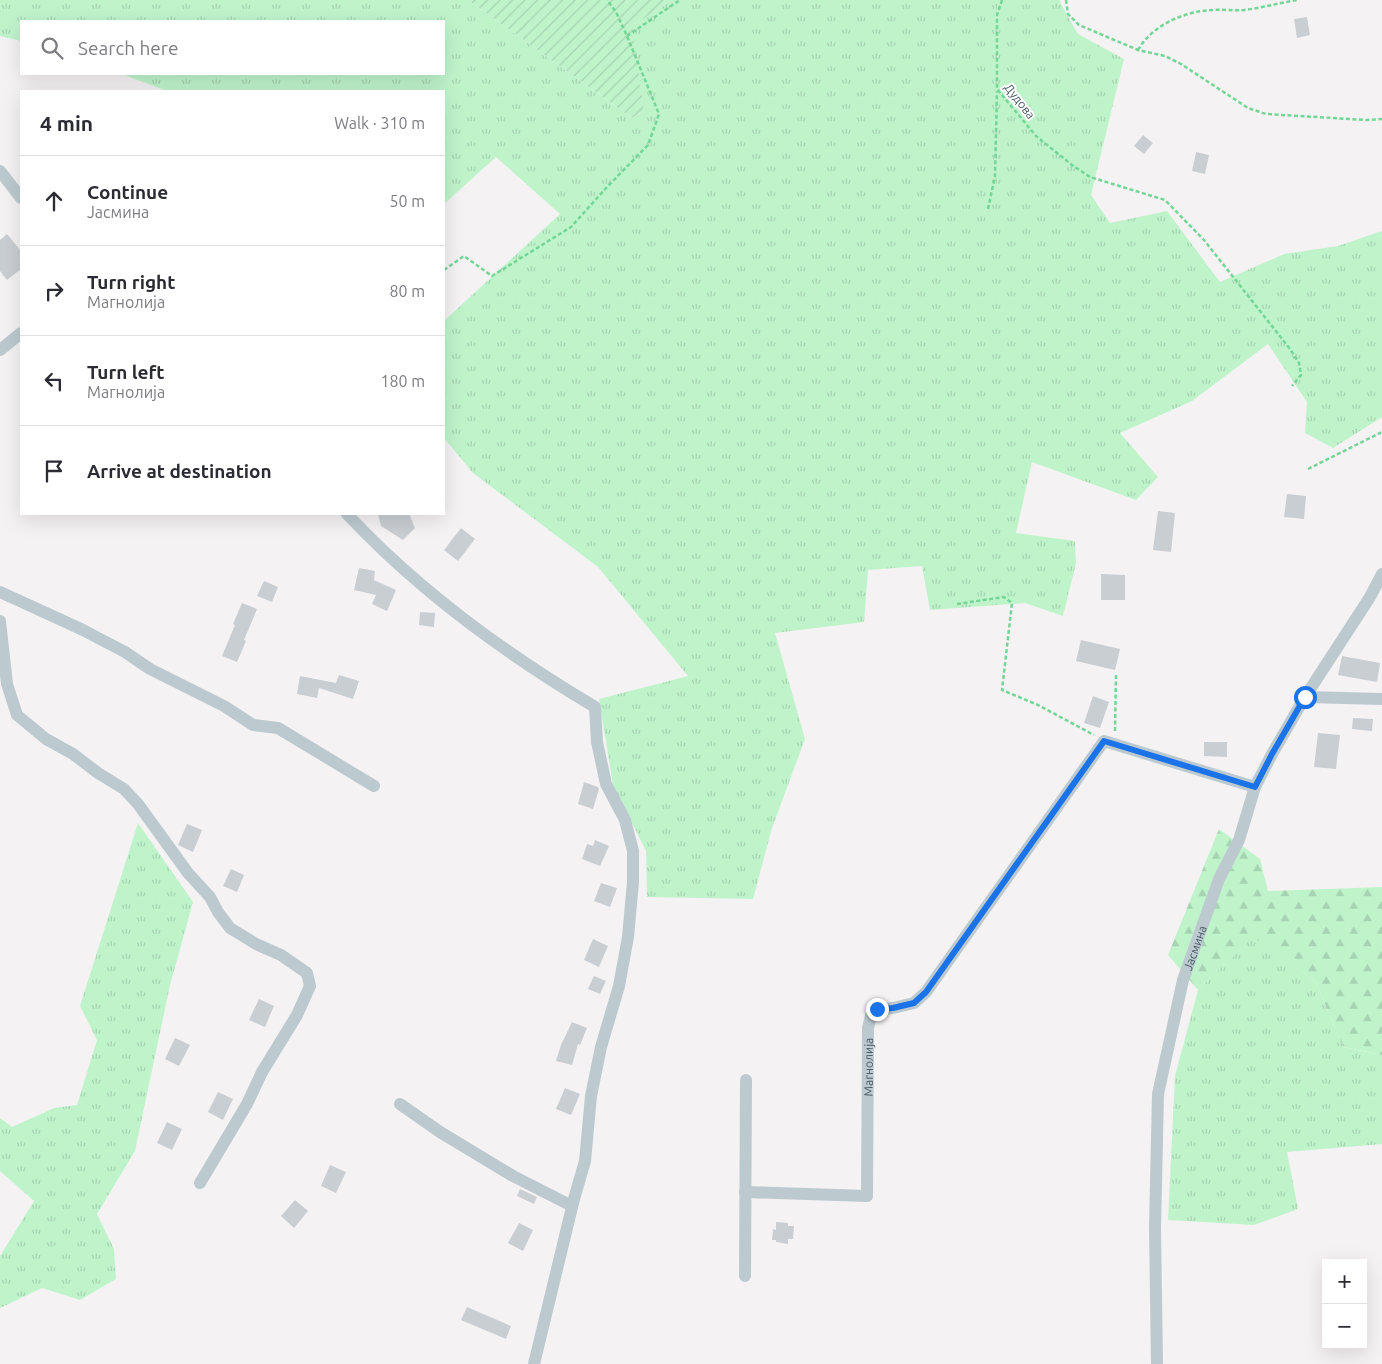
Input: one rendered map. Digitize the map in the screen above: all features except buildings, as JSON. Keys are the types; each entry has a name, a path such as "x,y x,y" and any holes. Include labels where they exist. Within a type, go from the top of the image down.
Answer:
{"street":[{"path":"0,170 20,197"},
{"path":"0,350 20,334"},
{"path":"348,515 396,563 443,604 551,681 595,707 597,742 606,784 625,820 633,851 633,882 628,937 619,986 601,1047 591,1096 584,1161 534,1364"},
{"name":"Јасмина","path":"1157,1364 1156,1228 1158,1094 1183,980 1219,879 1239,840 1255,787 1305,697 1370,597 1382,574"},
{"path":"0,592 116,647 150,670 224,706 253,725 278,728 374,786"},
{"path":"0,621 4,641 7,684 17,715 46,739 73,754 124,789 138,804 188,873 210,897 230,928 256,944 281,955 307,973 310,986 297,1015 262,1072 247,1104 200,1183"},
{"path":"1305,697 1382,699"},
{"path":"1110,743 1255,787"},
{"name":"Магнолија","path":"745,1192 867,1196 868,1028 871,1016 877,1009 893,1008 914,1003 926,992 1110,743"},
{"path":"744,1276 746,1080"},
{"path":"400,1104 440,1132 514,1176 572,1206"}],"path":[{"path":"445,269 464,256 492,276 528,255 571,227 648,145 658,114 627,36 608,0"},
{"path":"627,36 680,0"},
{"name":"Дудова","path":"1002,0 997,15 997,89 1036,136 1090,177 1165,200 1204,240 1290,349 1299,364 1301,376 1292,386"},
{"path":"1066,0 1068,14 1079,25 1138,50 1165,56 1181,64 1248,108 1266,114 1366,120 1382,119"},
{"path":"1138,50 1144,39 1180,16 1211,10 1244,10 1297,0"},
{"path":"988,209 995,176 997,89"},
{"path":"1308,469 1382,432"},
{"path":"957,604 1004,597 1012,603 1002,690 1038,705 1110,743 1116,675"}],"green space":[{"path":"0,0 468,0 632,118 644,111 631,26 672,0 1060,0 1078,34 1124,59 1091,195 1110,223 1167,211 1220,282 1284,254 1338,246 1382,231 1382,417 1333,448 1305,433 1307,402 1268,344 1192,401 1120,433 1158,477 1136,500 1032,462 1016,533 1075,541 1076,563 1063,616 1025,603 930,610 922,566 868,570 864,622 775,633 805,739 772,828 753,899 647,897 646,851 613,785 599,699 688,676 598,567 473,473 445,439 445,320 560,214 496,157 445,203 445,90 164,90 125,75 445,75 445,20 20,20 20,41 0,36"},
{"path":"468,0 672,0 632,26 644,111 632,118"},
{"path":"138,823 193,902 170,985 135,1151 97,1214 114,1249 116,1279 80,1300 42,1288 0,1308 0,1256 34,1201 0,1171 0,1118 12,1127 54,1108 77,1105 97,1040 80,1006"},
{"path":"1219,829 1260,859 1268,891 1382,887 1382,1055 1343,1047 1316,982 1253,937 1198,990 1168,955"},
{"path":"1253,936 1316,982 1343,1047 1382,1055 1382,1144 1287,1152 1298,1209 1254,1225 1168,1220 1175,1076 1198,990"}],"route":[{"path":"877,1009 893,1008 914,1003 926,992 1104,741 1255,787 1305,697"}]}
